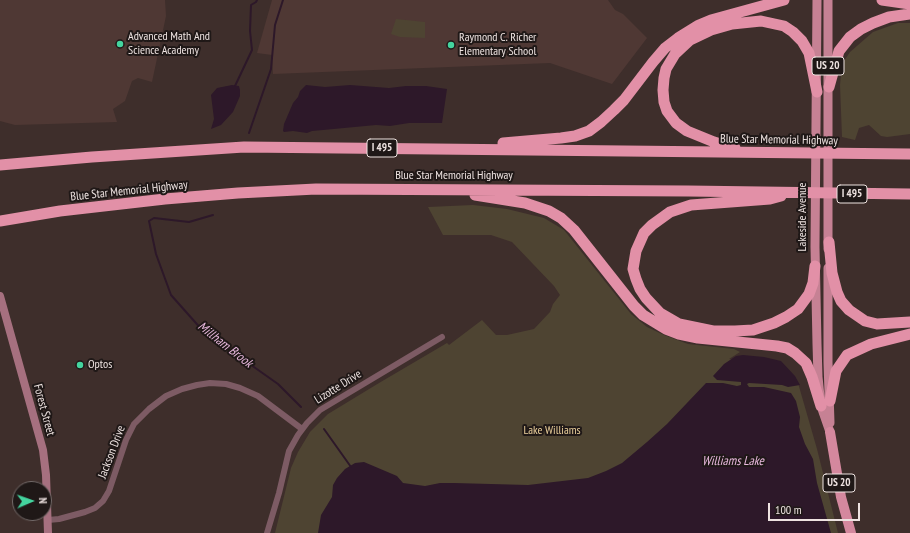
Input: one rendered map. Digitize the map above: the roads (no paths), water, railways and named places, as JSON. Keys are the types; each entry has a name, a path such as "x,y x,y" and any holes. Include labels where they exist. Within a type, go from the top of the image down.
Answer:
{"highway":[{"path":"392,148 535,140 566,137 585,133 597,126 624,100 659,55 678,38 699,25 711,20 784,0"},
{"path":"882,0 910,4"},
{"path":"829,87 840,51 850,37 873,23 889,17 910,14"},
{"path":"765,153 738,149 714,142 687,131 672,119 664,102 663,86 666,69 675,54 683,45 693,38 715,28 738,23 760,21 773,23 784,26 802,41 809,54 817,92"},
{"path":"843,154 910,146"},
{"name":"Blue Star Memorial Highway","path":"0,165 92,157 244,147 910,154"},
{"name":"Blue Star Memorial Highway","path":"0,221 60,211 131,203 238,193 316,189 796,192 909,195"},
{"path":"430,189 516,202 538,207 555,214 562,218 570,226 634,306 643,315 666,329 688,336 718,341 787,348 806,363 812,377 816,393 826,404"},
{"path":"796,192 770,199 691,205 670,212 644,233 639,242 633,269 640,289 653,306 669,319 679,324 702,329 744,331 768,326 798,309 806,300 812,289 816,266"},
{"path":"828,242 832,273 837,292 841,301 849,310 865,321 877,324 910,322"},
{"path":"826,404 836,371 847,355 871,344 910,334"},
{"name":"Lakeside Avenue","path":"830,432 841,497 851,533"}],"main road":[{"name":"Lakeside Avenue","path":"817,0 816,266 818,363 830,432"},
{"name":"Lakeside Avenue","path":"826,404 829,213 828,0"},
{"name":"Forest Street","path":"0,296 43,450 46,481"},
{"name":"Forest Street","path":"48,521 48,533"}],"street":[{"name":"Lizotte Drive","path":"266,533 279,493 289,451 302,429 320,410 442,337"},
{"name":"Jackson Drive","path":"52,520 85,512 95,508 103,501 109,490 126,440 134,424 166,396 182,389 210,383 226,384 240,388 258,396 302,429"}],"water":[{"path":"232,85 239,86 240,90 240,96 233,112 221,125 211,129 214,119 211,95 217,88"},
{"path":"306,85 325,87 350,85 389,88 426,86 447,89 442,123 409,123 390,126 376,125 312,131 307,133 293,131 284,132 284,124 293,103 298,97 300,91"},
{"name":"Williams Lake","path":"743,355 764,357 781,361 795,376 800,385 788,387 782,385 747,384 749,387 764,387 791,393 796,401 800,417 799,427 805,444 813,459 817,483 831,533 318,533 321,515 332,497 333,485 345,469 355,463 364,462 397,476 403,483 425,486 440,483 528,485 588,478 606,471 622,463 647,442 667,424 706,383 723,383 737,386 741,385 741,382 717,380 713,376 724,364 736,356"}],"waterway":[{"path":"235,86 252,50 250,31 251,5 257,0"},
{"name":"Millham Brook","path":"249,133 271,69 275,25 283,0"},
{"name":"Millham Brook","path":"213,215 189,222 154,218 149,221 156,254 171,295 203,331 278,384 301,407"},
{"name":"Millham Brook","path":"324,429 351,467"}],"place":[{"name":"Advanced Math And Science Academy","path":"120,44"},
{"name":"Raymond C. Richer Elementary School","path":"451,45"},
{"name":"Optos","path":"80,365"}],"park label":[{"name":"Lake Williams","path":"552,431"}]}
